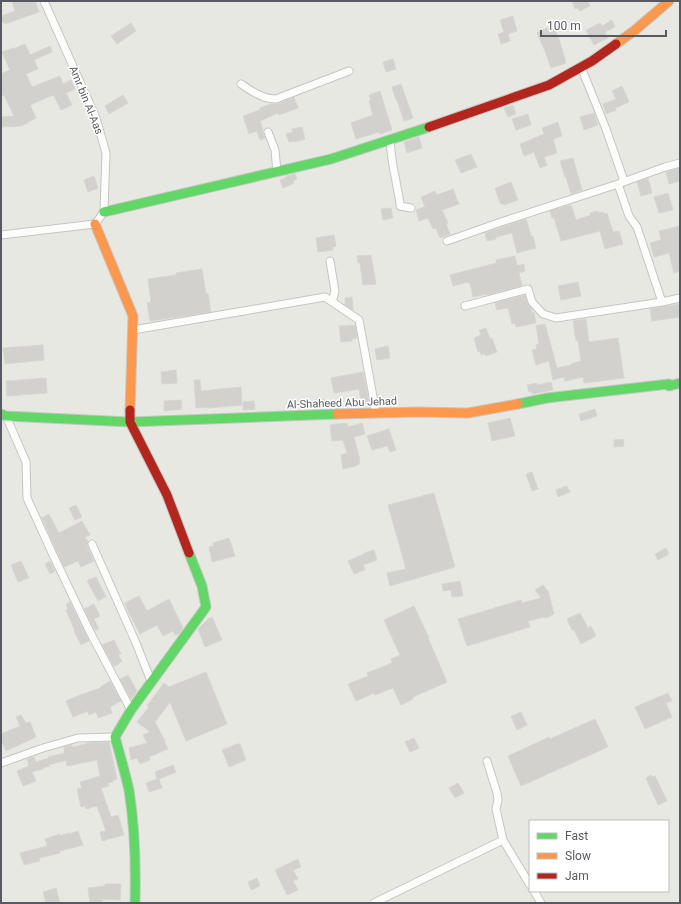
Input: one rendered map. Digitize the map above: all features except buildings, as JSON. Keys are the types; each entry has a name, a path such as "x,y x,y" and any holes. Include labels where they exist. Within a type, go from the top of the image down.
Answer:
{"street":[{"name":"Amr bin Al-Aas","path":"44,1 96,118 106,153 104,212"},
{"path":"1,235 95,224 104,212 330,159 390,140 549,85 592,61 634,31 669,1"},
{"path":"581,67 606,129 629,216 637,227 654,274 662,302"},
{"path":"241,84 269,99 276,99 349,71"},
{"path":"268,132 275,150 277,172"},
{"path":"390,140 392,162 400,195 400,206 411,208"},
{"path":"447,242 501,222 680,163"},
{"path":"95,224 133,316 130,422 167,495 202,586 206,608 130,710 115,737 131,801 136,867 134,903"},
{"path":"330,261 335,291 332,302"},
{"path":"465,306 528,289 532,302 542,314 556,318 680,298"},
{"path":"133,330 325,297 359,320 376,414"},
{"name":"Al-Shaheed Abu Jehad","path":"4,415 130,422 418,412 468,414 547,398 669,384 669,386 680,383"},
{"path":"4,415 26,462 27,498 89,630 130,710"},
{"path":"92,544 136,643 151,682"},
{"path":"1,763 43,748 78,738 115,737"},
{"path":"486,761 497,793 498,800 496,809 503,840 529,882"},
{"path":"374,903 503,840"},
{"path":"535,892 541,903"}],"traffic: fast":[{"path":"104,212 331,159 429,127"},
{"path":"518,404 547,398 669,384 669,386 680,383"},
{"path":"1,414 6,416 130,422 337,414"},
{"path":"135,903 135,846 133,818 129,790 115,737 131,710 206,607 202,586 189,553"}],"traffic: slow":[{"path":"616,44 634,31 669,1"},
{"path":"95,224 133,316 130,410"},
{"path":"337,414 418,412 468,413 518,404"}],"traffic: jam":[{"path":"429,127 549,85 592,61 616,44"},
{"path":"130,410 130,422 167,495 189,553"}]}
